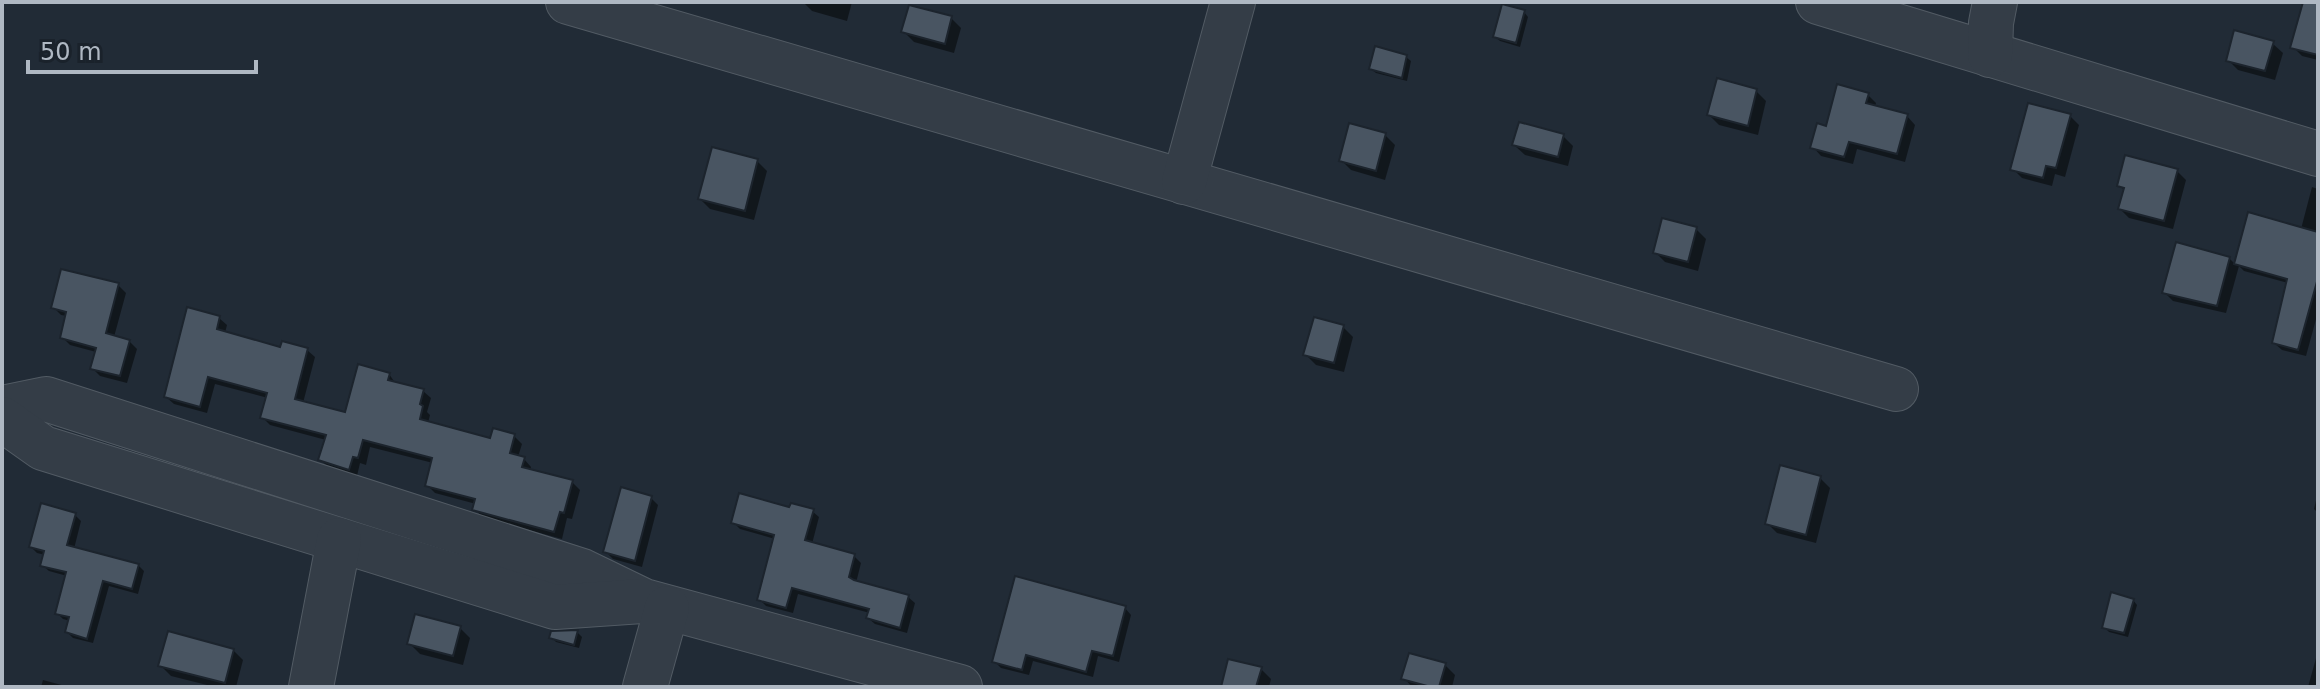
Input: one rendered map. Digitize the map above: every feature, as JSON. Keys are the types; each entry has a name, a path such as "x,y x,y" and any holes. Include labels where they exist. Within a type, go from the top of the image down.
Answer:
{"street":[{"path":"568,2 1896,389"},
{"path":"1184,182 1233,2"},
{"path":"1818,2 2318,154"},
{"path":"1990,55 1995,2"},
{"path":"2,408 46,399 582,571 656,604 960,687"},
{"path":"2,419 43,448 555,607 656,604"},
{"path":"311,687 339,540"},
{"path":"645,687 656,604"}],"building":[{"path":"2303,2 2318,2 2318,55 2290,48"},
{"path":"1502,4 1525,10 1516,43 1493,37"},
{"path":"909,5 952,16 945,44 901,32"},
{"path":"2234,30 2274,41 2265,71 2226,61"},
{"path":"1375,46 1407,55 1402,78 1369,69"},
{"path":"1717,78 1757,89 1748,126 1707,115"},
{"path":"1837,84 1869,93 1866,103 1908,114 1897,154 1849,142 1844,157 1810,148 1817,123 1826,126"},
{"path":"2028,103 2071,114 2056,168 2046,166 2043,178 2010,170"},
{"path":"1519,122 1564,134 1558,157 1512,145"},
{"path":"1349,123 1386,133 1376,171 1339,161"},
{"path":"712,147 758,159 745,211 698,199"},
{"path":"2125,155 2178,169 2164,221 2118,209 2124,188 2117,186"},
{"path":"2248,212 2318,232 2318,278 2298,350 2272,343 2287,279 2234,264"},
{"path":"1662,218 1697,227 1688,262 1653,253"},
{"path":"2176,242 2230,257 2217,306 2162,293"},
{"path":"61,269 119,283 106,333 130,340 120,376 90,369 96,348 60,338 66,312 51,308"},
{"path":"187,307 220,316 217,329 280,347 282,341 308,348 295,399 345,412 358,364 390,373 388,380 424,389 420,419 490,438 493,428 515,434 510,453 525,457 522,467 573,480 564,513 560,512 554,532 472,510 475,499 425,486 432,458 363,440 358,458 353,457 349,470 318,460 326,435 260,418 267,393 208,377 200,407 164,397"},
{"path":"1314,317 1344,325 1334,363 1303,355"},
{"path":"1780,465 1821,476 1806,535 1765,524"},
{"path":"621,487 652,496 635,561 603,552"},
{"path":"739,493 789,507 791,503 814,509 805,540 855,554 849,577 854,580 909,595 900,628 866,618 869,609 792,588 786,608 757,600 774,535 731,523"},
{"path":"41,503 76,513 67,545 139,564 132,589 103,581 87,639 65,632 69,617 55,614 66,572 40,566 44,551 29,547"},
{"path":"1015,576 1126,606 1113,656 1092,651 1086,672 1026,655 1022,670 992,662"},
{"path":"2111,592 2134,599 2124,633 2102,628"},
{"path":"415,614 461,626 453,656 407,644"},
{"path":"578,630 574,645 549,638 551,631"},
{"path":"168,631 234,649 225,683 158,666"},
{"path":"1409,653 1446,663 1439,687 1401,679"},
{"path":"1228,659 1262,667 1256,687 1221,687"}]}
